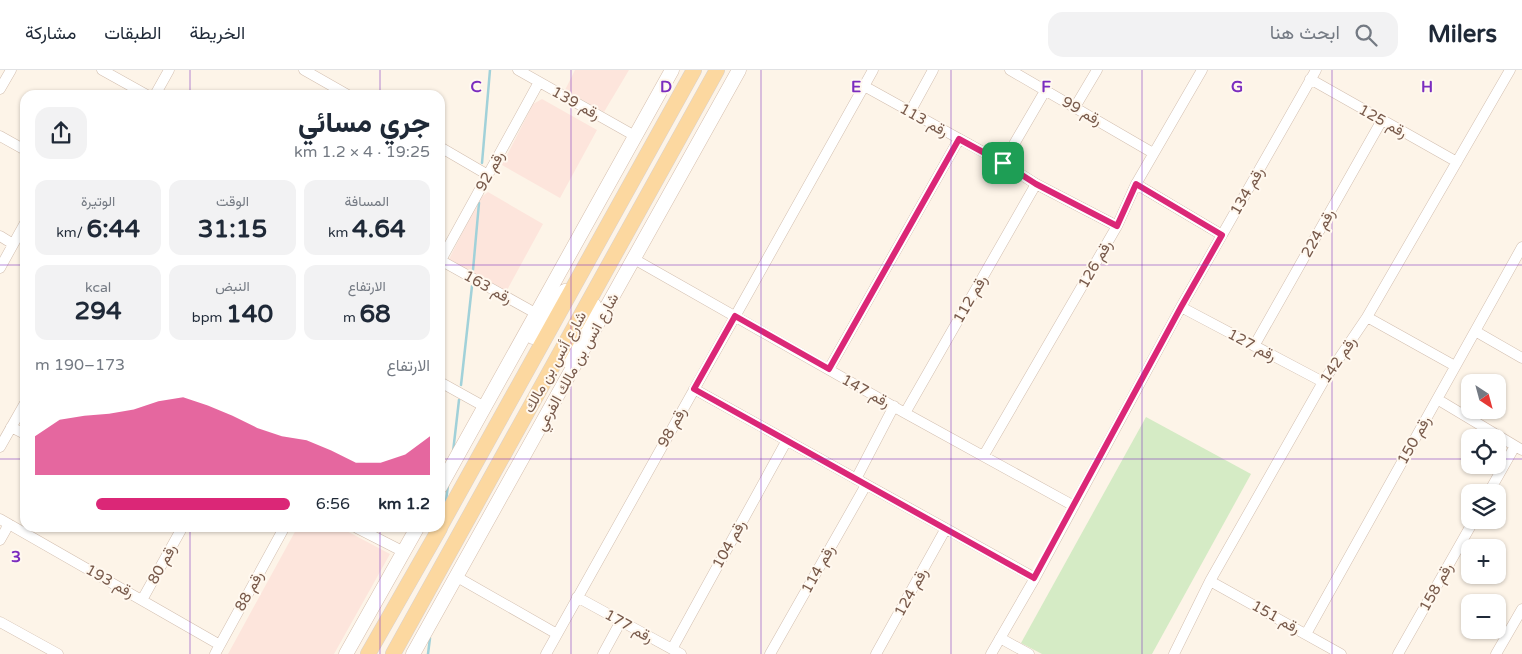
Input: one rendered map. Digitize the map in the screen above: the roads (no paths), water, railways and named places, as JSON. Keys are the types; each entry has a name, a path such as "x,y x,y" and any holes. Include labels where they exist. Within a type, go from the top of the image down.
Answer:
{"main road":[{"name":"شارع أنس بن مالك","path":"445,518 694,70"},
{"name":"شارع أنس بن مالك","path":"393,654 717,70"},
{"name":"شارع أنس بن مالك","path":"368,654 437,532"}],"street":[{"path":"0,89 11,70"},
{"path":"102,70 138,90"},
{"path":"158,90 169,70"},
{"path":"304,70 339,90"},
{"name":"رقم 139","path":"518,70 635,136"},
{"path":"445,478 672,70"},
{"name":"شارع انس بن مالك الفرعي","path":"413,654 521,464 739,70"},
{"name":"رقم 98","path":"546,654 873,70"},
{"path":"910,112 933,70"},
{"name":"رقم 99","path":"1010,70 1153,153"},
{"path":"1075,107 1097,70"},
{"name":"رقم 126","path":"984,456 1117,226 1136,184 1202,70"},
{"name":"رقم 134","path":"991,654 1074,506 1181,307 1316,70"},
{"name":"رقم 142","path":"1174,654 1210,581 1323,382 1367,317 1510,70"},
{"name":"رقم 125","path":"1310,80 1456,162"},
{"name":"رقم 92","path":"445,251 539,82"},
{"name":"رقم 113","path":"864,86 1003,163 1036,184 1117,226"},
{"path":"1003,163 1045,91"},
{"name":"رقم 224","path":"1254,346 1382,120"},
{"path":"0,136 20,147"},
{"path":"829,369 959,139"},
{"path":"445,150 488,175"},
{"name":"رقم 112","path":"905,413 1036,184"},
{"path":"1136,184 1222,235"},
{"path":"521,464 627,232"},
{"path":"0,268 20,233"},
{"path":"485,407 603,234"},
{"path":"0,236 14,244"},
{"name":"رقم 150","path":"1306,634 1522,247"},
{"name":"رقم 147","path":"634,258 905,413 1074,506"},
{"name":"رقم 163","path":"445,263 537,314"},
{"name":"رقم 127","path":"1181,307 1323,382"},
{"path":"1367,317 1455,366"},
{"path":"1475,331 1522,358"},
{"path":"445,385 485,407"},
{"path":"694,389 1034,578"},
{"path":"1437,400 1519,448 1494,484"},
{"path":"856,479 894,406"},
{"path":"0,447 20,412"},
{"path":"11,427 20,432"},
{"name":"رقم 104","path":"676,652 786,440"},
{"name":"رقم 114","path":"770,654 866,485"},
{"path":"0,540 4,522"},
{"name":"رقم 193","path":"4,522 20,531"},
{"name":"رقم 158","path":"1398,654 1469,529"},
{"name":"رقم 124","path":"876,654 945,530"},
{"name":"رقم 193","path":"22,532 142,600 218,649"},
{"name":"رقم 80","path":"142,600 180,532"},
{"name":"رقم 88","path":"218,649 282,532"},
{"path":"365,532 404,552"},
{"path":"346,654 416,532"},
{"path":"457,577 557,634"},
{"name":"رقم 151","path":"1210,581 1341,654"},
{"name":"رقم 177","path":"577,597 676,652"},
{"path":"1496,654 1522,608"},
{"path":"604,654 621,621"},
{"path":"1,625 58,654"},
{"path":"1000,638 1029,654"}],"waterway":[{"path":"482,163 490,70"},
{"path":"473,270 479,203"},
{"path":"461,385 472,286"},
{"path":"453,452 459,400"},
{"path":"446,501 448,485"},
{"path":"428,654 430,638"}]}
